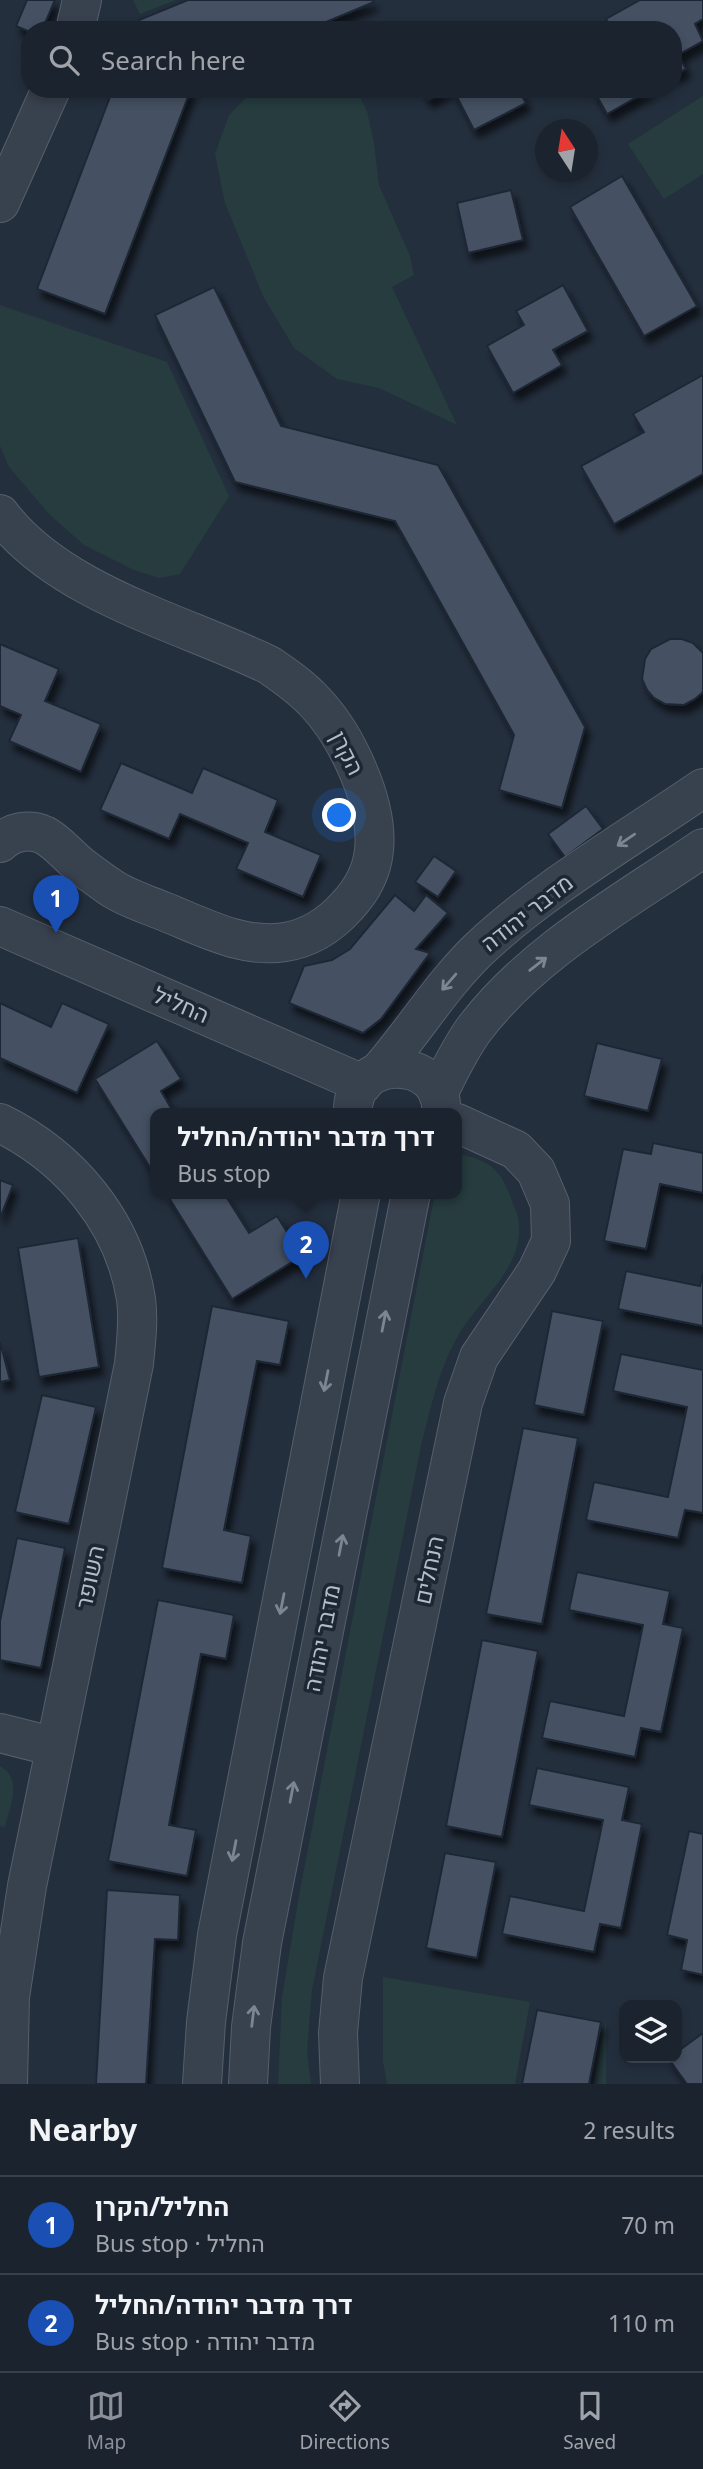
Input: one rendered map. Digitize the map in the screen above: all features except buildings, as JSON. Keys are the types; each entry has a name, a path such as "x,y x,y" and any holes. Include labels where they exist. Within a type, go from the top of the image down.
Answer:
{"street":[{"path":"77,21 82,0"},
{"path":"0,202 47,98"},
{"name":"הקרן","path":"0,514 31,548 88,586 258,660 300,688 336,728 347,747 368,800 374,849 368,874 359,893 339,915 304,938 282,943 253,942 229,937 128,896 81,866 44,835 20,832 6,837 0,843"},
{"name":"מדבר יהודה","path":"365,1089 409,1037 432,1001 478,951 555,889 703,788"},
{"path":"660,817 698,861"},
{"name":"מדבר יהודה","path":"446,1108 473,1030 513,986 584,929 698,861"},
{"name":"החליל","path":"0,926 365,1089"},
{"name":"הנחלים","path":"365,1089 402,1067 417,1072 430,1081 444,1108"},
{"name":"הנחלים","path":"340,2084 338,2033 343,1978 464,1404 479,1357 537,1271 551,1241 550,1203 536,1171 516,1150 462,1120"},
{"name":"השופר","path":"0,1123 60,1162 88,1192 111,1225 126,1262 136,1298 138,1329 134,1364 27,1885 10,1997 8,2084"},
{"name":"מדבר יהודה","path":"202,2084 205,2022 217,1935 361,1199"},
{"name":"מדבר יהודה","path":"248,2084 251,2027 262,1943 410,1199"},
{"path":"0,1733 55,1747"}],"green space":[{"path":"133,0 176,0 140,14"},
{"path":"703,96 703,174 664,199 628,144"},
{"path":"246,98 360,98 367,111 374,143 379,185 410,256 414,275 392,287 457,425 379,388 337,379 294,348 263,296 225,203 215,154 229,115"},
{"path":"0,305 167,362 229,496 180,574 159,578 134,570 84,545 49,514 9,467 0,446"},
{"path":"462,1155 486,1163 501,1177 518,1216 518,1240 507,1269 452,1347 432,1403 421,1446 312,1990 307,2052 311,2084 278,2084 282,1997 300,1890 434,1199 462,1199"},
{"path":"0,1766 11,1778 13,1786 5,1827 0,1826"},
{"path":"383,1977 530,2002 515,2084 387,2084 383,2062"},
{"path":"606,2019 606,2084 594,2084"}],"place":[{"name":"החליל/הקרן","path":"56,933"},
{"name":"דרך מדבר יהודה/החליל","path":"306,1279"}]}
